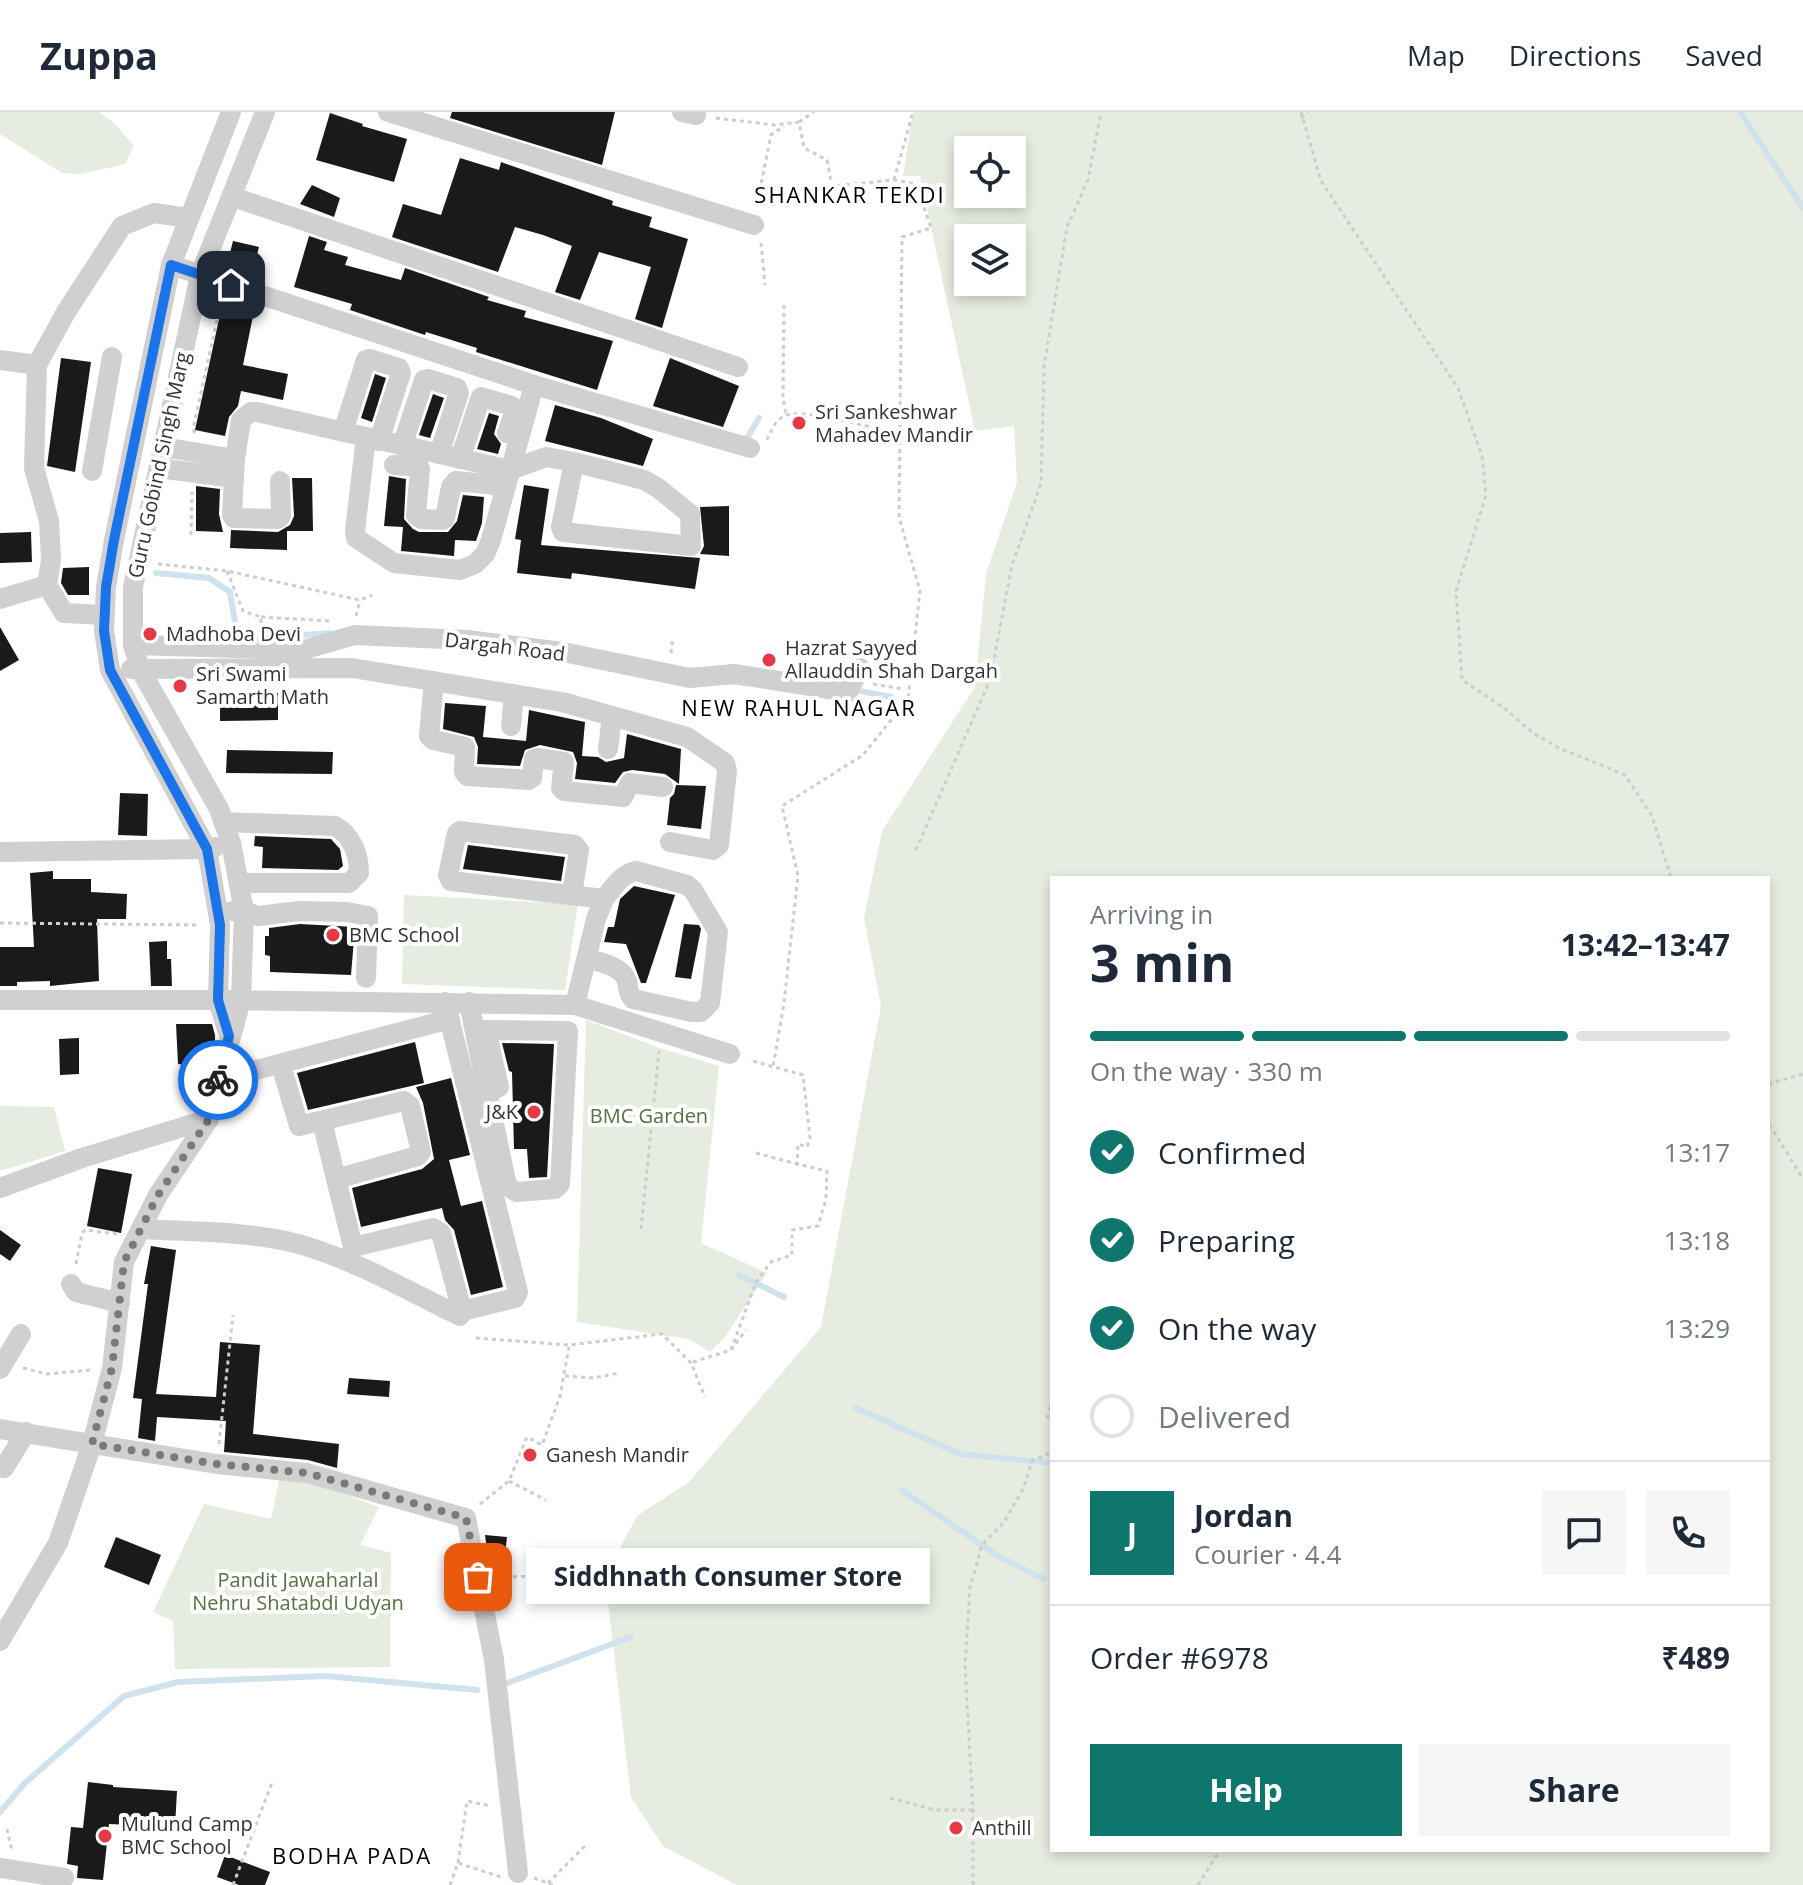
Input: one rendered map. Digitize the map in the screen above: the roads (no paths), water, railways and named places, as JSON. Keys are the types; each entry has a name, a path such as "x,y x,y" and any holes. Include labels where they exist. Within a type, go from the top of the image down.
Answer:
{"street":[{"name":"Guru Gobind Singh Marg","path":"229,1036 218,1000 219,918 207,849 110,670 104,615 106,587 171,265 231,112"},
{"name":"Guru Gobind Singh Marg","path":"229,1036 241,1000 244,911 231,843 219,809 140,669 133,645 133,587 200,275 265,112"},
{"path":"388,112 759,224"},
{"path":"233,197 738,367"},
{"path":"104,615 64,613 47,585 51,560 49,521 34,468 37,365 66,312 122,226 154,213 189,218"},
{"path":"171,265 534,385 750,448"},
{"path":"92,471 112,357"},
{"path":"0,360 37,365"},
{"path":"343,432 366,360 399,368 401,373 372,439 356,538 394,563 460,570 475,564 485,554 491,540 504,475 515,411 512,406 479,398 460,459"},
{"path":"398,455 424,380 428,379 457,388 459,393 439,454"},
{"path":"504,475 534,385"},
{"path":"280,481 281,516 278,519 237,519 232,515 241,420 251,412 372,439 419,467 416,515 421,519 445,518 451,487 456,481 504,475 546,457 574,462 644,480 658,488 690,514 691,546 565,533 561,527 574,462"},
{"path":"102,414 139,420"},
{"path":"163,447 192,462"},
{"path":"398,455 439,454 504,475"},
{"path":"159,468 192,462 235,468"},
{"path":"0,599 47,585"},
{"path":"106,587 133,587"},
{"name":"Dargah Road","path":"133,645 303,650 355,635 467,640 563,652 690,678 734,674 848,692 857,674"},
{"path":"110,670 321,674 352,668 562,702 687,737 725,763 727,771 718,847 713,850 670,842"},
{"path":"434,681 429,736 433,740 465,747 464,772 467,776 529,780 532,778 534,759 538,758 564,762 561,788 564,791 623,797 630,783 663,787"},
{"path":"511,726 514,694"},
{"path":"608,749 612,716"},
{"path":"223,822 335,826 345,831 359,859 359,873 349,883 239,883"},
{"path":"572,895 579,850 575,845 457,833 448,875 451,881 604,899"},
{"path":"0,852 207,849 231,843"},
{"path":"575,1005 596,919 604,899 622,877 636,871 687,885 718,932 710,1003 701,1012 633,999 627,991 625,976 614,967 587,959"},
{"path":"219,918 244,911 258,916 299,911 347,912 368,916 366,978"},
{"path":"0,1000 241,1000 448,1011"},
{"path":"469,1002 487,1093 507,1186 512,1191 520,1192 555,1189 560,1184 568,1031 486,1030 499,1087 487,1093"},
{"path":"218,1080 281,1065 469,1002 575,1005 730,1054"},
{"path":"322,1121 353,1247 433,1228 441,1233 463,1309 515,1298 517,1296 448,1011"},
{"path":"0,1641 58,1543 92,1444 112,1368 124,1262 158,1195 209,1119 229,1036"},
{"path":"281,1065 297,1125 404,1101 410,1106 421,1152 418,1156 336,1179"},
{"path":"504,1117 520,1192"},
{"path":"0,1188 82,1158 209,1119"},
{"path":"139,1233 237,1235 299,1244 343,1259 460,1316"},
{"path":"71,1284 76,1292 120,1303"},
{"path":"2,1366 21,1334"},
{"path":"0,1429 217,1464 307,1473 466,1518 494,1660 518,1873"},
{"path":"4,1468 26,1432"},
{"path":"0,1868 64,1878"}],"waterway":[{"path":"1740,112 1803,208"},
{"path":"742,439 747,438 759,418"},
{"path":"156,573 209,578 230,592 238,640 330,633"},
{"path":"855,690 891,697"},
{"path":"739,1275 784,1297"},
{"path":"856,1408 960,1454 1050,1463"},
{"path":"903,1491 998,1556 1044,1579"},
{"path":"502,1685 631,1637"},
{"path":"0,1812 25,1783 124,1696 178,1682 325,1676 477,1690"}],"place":[{"name":"Sri Sankeshwar Mahadev Mandir","path":"799,423"},
{"name":"Madhoba Devi","path":"150,634"},
{"name":"Hazrat Sayyed Allauddin Shah Dargah","path":"769,660"},
{"name":"Sri Swami Samarth Math","path":"180,686"},
{"name":"BMC School","path":"333,935"},
{"name":"J&K","path":"534,1112"},
{"name":"Ganesh Mandir","path":"530,1455"},
{"name":"Siddhnath Consumer Store","path":"478,1577"},
{"name":"Anthill","path":"956,1828"},
{"name":"Mulund Camp BMC School","path":"105,1836"}],"district":[{"name":"SHANKAR TEKDI","path":"850,195"},
{"name":"NEW RAHUL NAGAR","path":"799,708"},
{"name":"BODHA PADA","path":"352,1856"}],"park label":[{"name":"BMC Garden","path":"649,1116"},
{"name":"Pandit Jawaharlal Nehru Shatabdi Udyan","path":"298,1592"}]}
